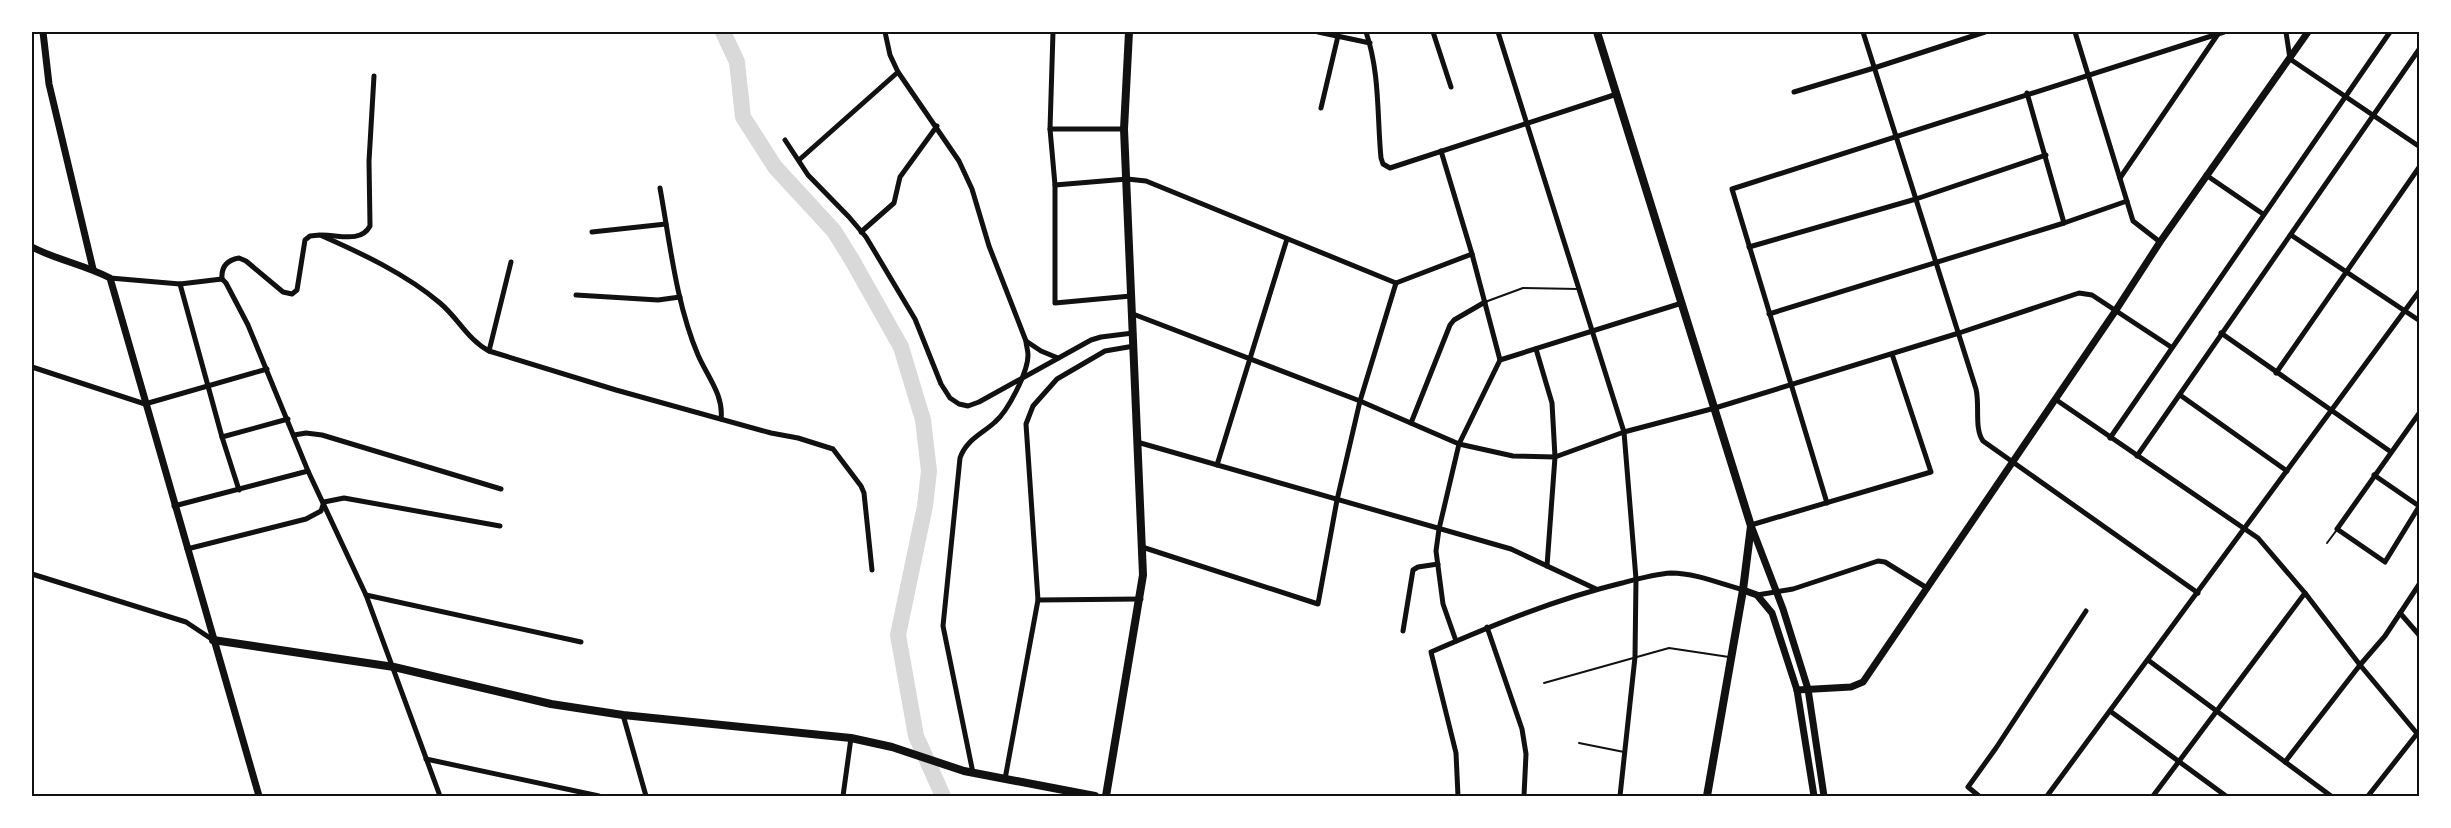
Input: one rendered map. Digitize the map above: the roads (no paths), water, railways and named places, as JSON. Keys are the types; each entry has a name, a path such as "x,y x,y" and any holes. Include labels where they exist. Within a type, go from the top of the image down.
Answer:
{"main road":[{"path":"1106,796 1141,599 1142,547 1124,129 1129,32"},
{"path":"1597,32 1751,525 1743,590 1707,796"},
{"path":"213,639 394,667 552,704 623,715 851,738 892,747 964,771 1095,796"}],"street":[{"path":"43,32 49,84 93,269"},
{"path":"885,32 890,55 898,72 960,161 972,189 988,246 1026,340 1028,354 1012,399 997,421 969,441 960,458 943,626 973,773"},
{"path":"1053,32 1050,129 1055,185 1055,303 1131,296"},
{"path":"1318,32 1370,43"},
{"path":"1366,32 1370,43 1379,102 1380,150 1383,164 1392,168 1617,94"},
{"path":"1433,32 1451,87"},
{"path":"1498,32 1624,432 1636,579 1635,657 1620,796"},
{"path":"1863,32 1978,396 1979,436 2013,463 2198,593"},
{"path":"1794,92 1984,32"},
{"path":"2075,32 2133,221 2160,242"},
{"path":"1827,503 1732,189 1897,138 2027,93 2221,32"},
{"path":"2120,178 2221,32"},
{"path":"2286,32 2290,59 2420,147"},
{"path":"1797,690 1851,687 1863,682 2013,463 2160,242 2308,32"},
{"path":"2110,438 2171,346 2390,32"},
{"path":"1321,108 1338,36"},
{"path":"2137,456 2420,48"},
{"path":"2412,59 2420,64"},
{"path":"799,160 898,72"},
{"path":"374,76 369,161 370,226 364,234 358,237 310,236 306,240 297,290 292,294 283,292 246,261 239,258 226,264 222,270 222,279 248,325 308,471 366,595 440,796"},
{"path":"2027,93 2064,223"},
{"path":"861,232 894,203 900,177 936,126"},
{"path":"1050,129 1124,129"},
{"path":"785,140 808,175 861,232 915,319 941,384 950,398 959,405 968,406 979,402 1101,337 1133,333"},
{"path":"1441,151 1472,254 1500,360 1459,444 1439,529 1436,550 1443,604 1456,641"},
{"path":"1749,248 1916,199 2046,155"},
{"path":"2276,373 2420,166"},
{"path":"2206,175 2264,214"},
{"path":"1055,185 1127,179 1146,180 1396,284 1472,254"},
{"path":"660,188 680,297 698,354 721,403 721,419"},
{"path":"1769,314 2064,223 2127,201"},
{"path":"592,232 666,224"},
{"path":"320,235 392,271 430,295 457,320 470,338 489,351 721,419 833,449 864,493 872,570"},
{"path":"2291,235 2420,321"},
{"path":"1217,465 1287,239"},
{"path":"32,247 44,254 93,269 110,278 180,284 222,279"},
{"path":"489,351 511,262"},
{"path":"110,278 259,796"},
{"path":"180,284 239,490"},
{"path":"1142,547 1318,604 1337,500 1360,401 1396,284"},
{"path":"2047,796 2420,290"},
{"path":"1133,314 1360,401 1459,444 1513,456 1555,457 1624,432 1791,385 2079,293 2092,296 2171,346"},
{"path":"576,295 658,300 680,297"},
{"path":"1411,423 1450,325 1454,320 1485,302"},
{"path":"1500,360 1682,303"},
{"path":"2221,333 2391,452"},
{"path":"1026,340 1041,351 1058,358"},
{"path":"1005,779 1038,600 1026,424 1033,406 1057,379 1105,351 1134,346"},
{"path":"1536,349 1552,403 1555,457 1547,566"},
{"path":"1824,796 1808,689 1777,592 1751,525 1930,472 1892,354"},
{"path":"32,367 145,404 267,369"},
{"path":"2180,395 2287,471"},
{"path":"2055,399 2258,538 2305,593 2360,665 2419,733 2368,796"},
{"path":"2374,475 2419,505 2385,562 2337,529 2374,475 2419,415"},
{"path":"222,437 288,419"},
{"path":"294,435 306,433 322,435 501,489"},
{"path":"1137,442 1511,549 1596,589"},
{"path":"174,506 308,471"},
{"path":"324,502 344,498 500,526"},
{"path":"187,549 306,519 321,511 324,502"},
{"path":"1757,596 1793,589 1878,561 1885,562 1927,588"},
{"path":"1403,631 1413,570 1438,564"},
{"path":"1458,796 1456,753 1431,652 1487,627 1596,589 1670,573 1743,590 1757,596 1772,613 1797,690 1814,796"},
{"path":"32,574 186,622 213,639"},
{"path":"2285,762 2385,636 2420,583"},
{"path":"2152,796 2305,593"},
{"path":"366,595 581,642"},
{"path":"1038,600 1141,599"},
{"path":"1978,796 1968,787 2086,611"},
{"path":"2400,613 2420,636"},
{"path":"1487,627 1522,729 1526,754 1524,796"},
{"path":"2148,660 2331,796"},
{"path":"2110,711 2226,796"},
{"path":"623,715 646,796"},
{"path":"843,796 851,738"},
{"path":"426,759 599,796"}],"lane":[{"path":"1485,302 1523,288 1578,289"},
{"path":"2327,543 2337,529"},
{"path":"1544,683 1669,648 1731,657"},
{"path":"1580,743 1625,752"},
{"path":"1562,795 1570,796"}],"waterway":[{"path":"723,32 737,62 743,117 775,167 834,231 852,260 901,347 923,420 929,471 925,506 898,635 916,736 943,796"}]}
